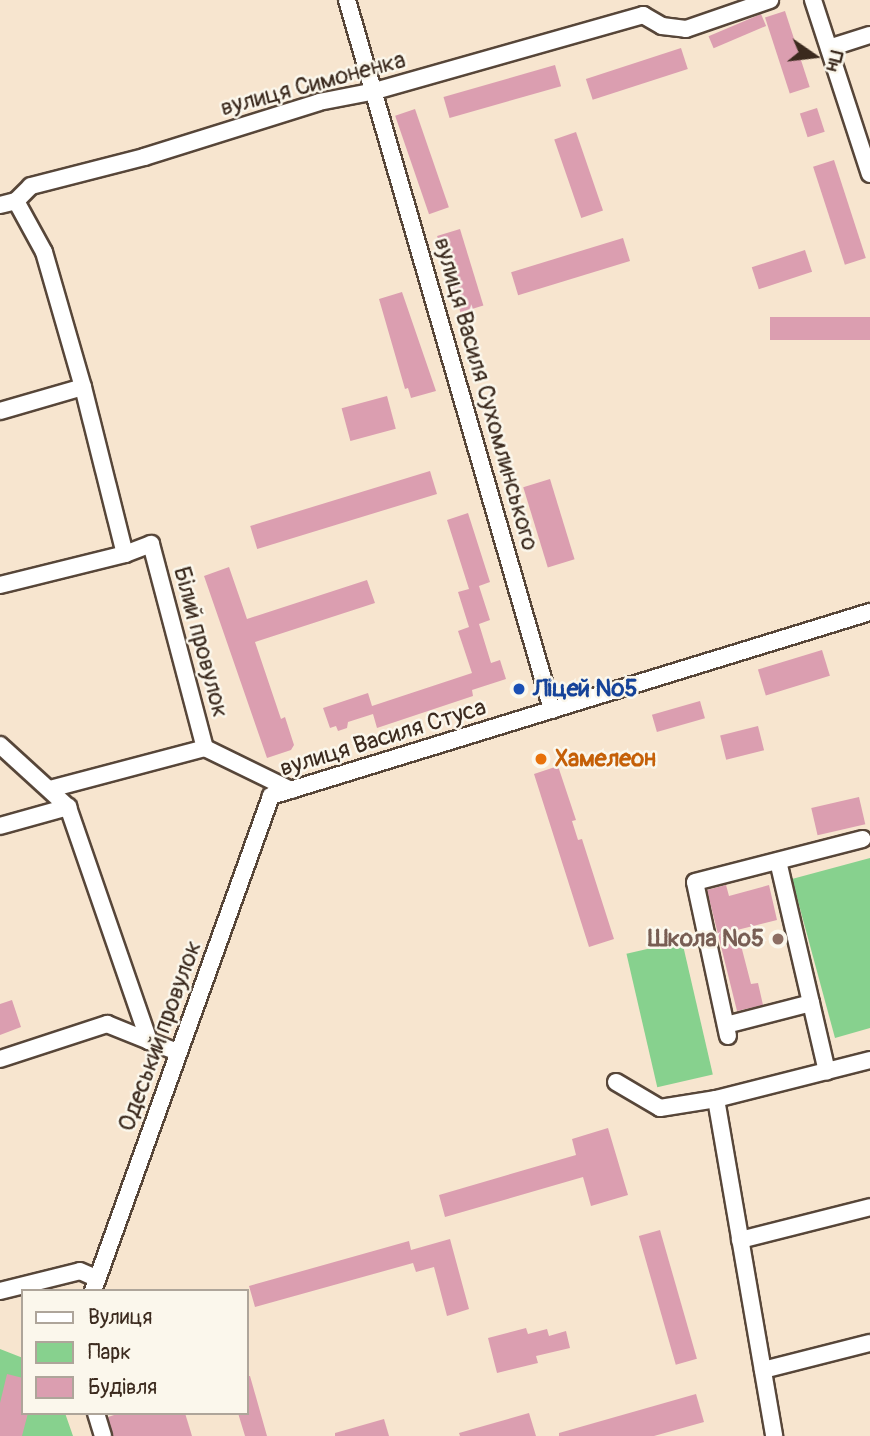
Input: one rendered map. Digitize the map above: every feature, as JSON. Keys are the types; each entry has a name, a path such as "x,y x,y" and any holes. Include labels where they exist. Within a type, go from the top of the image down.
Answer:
{"street":[{"name":"вулиця Василя Сухомлинського","path":"347,0 552,710"},
{"name":"вулиця Симоненка","path":"8,203 31,186 144,157 319,102 375,91 641,8 662,26 686,29 770,0"},
{"path":"813,0 870,174"},
{"path":"829,48 870,35"},
{"path":"8,203 44,252 83,387 125,554"},
{"path":"0,411 83,387"},
{"name":"Білий провулок","path":"0,585 125,554 151,544 205,748 50,789"},
{"name":"вулиця Василя Стуса","path":"271,796 870,612"},
{"path":"0,745 68,807 149,1041"},
{"path":"205,748 291,790"},
{"name":"Одеський провулок","path":"94,1284 271,796"},
{"path":"0,826 68,807"},
{"path":"811,1003 727,1031 695,881 863,839"},
{"path":"778,861 827,1071"},
{"path":"0,1059 107,1024 178,1052"},
{"path":"616,1082 660,1108 716,1099 870,1060"},
{"path":"716,1099 774,1436"},
{"path":"740,1240 870,1207"},
{"path":"0,1291 80,1271 94,1284"},
{"path":"763,1370 870,1343"},
{"path":"97,1415 103,1436"}],"green space":[{"path":"870,858 870,1028 835,1038 792,879"},
{"path":"682,941 713,1074 657,1087 626,954"},
{"path":"0,1349 21,1357 21,1415 66,1415 73,1436 0,1436"}],"building":[{"path":"785,11 810,87 790,94 765,17"},
{"path":"761,14 766,26 714,48 709,36"},
{"path":"681,48 688,69 593,100 586,79"},
{"path":"555,65 561,86 450,118 443,97"},
{"path":"817,108 825,132 808,137 800,114"},
{"path":"415,109 449,207 429,214 395,116"},
{"path":"576,132 603,210 581,218 554,139"},
{"path":"834,160 866,258 845,265 813,167"},
{"path":"460,229 483,306 460,313 437,236"},
{"path":"623,238 630,261 518,295 511,272"},
{"path":"805,250 812,272 759,289 752,267"},
{"path":"402,292 436,391 411,398 408,388 405,389 379,299"},
{"path":"770,317 870,317 870,340 770,340"},
{"path":"387,396 396,429 350,441 342,408"},
{"path":"430,471 437,494 257,549 250,526"},
{"path":"550,479 575,559 548,568 523,487"},
{"path":"468,513 490,582 479,586 490,620 479,624 491,663 500,660 506,679 472,690 473,696 377,728 373,714 348,722 347,728 338,731 336,726 330,728 323,708 368,693 372,706 472,673 458,631 469,627 458,592 469,589 447,520"},
{"path":"229,567 247,619 367,580 375,603 255,642 281,719 285,717 294,745 291,750 267,758 204,576"},
{"path":"822,650 830,676 766,695 758,670"},
{"path":"700,701 705,718 657,732 652,715"},
{"path":"758,726 764,750 726,760 720,735"},
{"path":"558,766 576,820 572,821 578,840 582,839 614,939 589,947 534,774"},
{"path":"859,797 865,824 818,835 811,808"},
{"path":"726,885 729,896 769,885 777,920 737,930 751,984 758,983 763,1005 737,1011 707,890"},
{"path":"12,1000 21,1027 0,1035 0,1004"},
{"path":"608,1128 628,1195 591,1206 583,1177 445,1217 439,1195 576,1155 572,1139"},
{"path":"660,1230 697,1359 676,1365 639,1236"},
{"path":"450,1239 469,1309 447,1316 434,1267 416,1272 413,1263 255,1307 249,1286 409,1241 411,1250"},
{"path":"526,1328 528,1334 547,1329 549,1336 566,1331 570,1348 536,1356 538,1363 497,1373 488,1338"},
{"path":"7,1374 21,1378 21,1415 27,1415 22,1436 0,1436 0,1403"},
{"path":"250,1376 267,1436 245,1436 239,1415 248,1415"},
{"path":"696,1394 704,1422 654,1436 559,1436 559,1433"},
{"path":"529,1413 536,1436 460,1436 459,1433"},
{"path":"186,1415 192,1436 113,1436 108,1417"},
{"path":"384,1419 389,1436 335,1436 335,1433"}],"place":[{"name":"Ліцей №5","path":"519,689"},
{"name":"Хамелеон","path":"541,759"},
{"name":"Школа №5","path":"778,939"}]}
